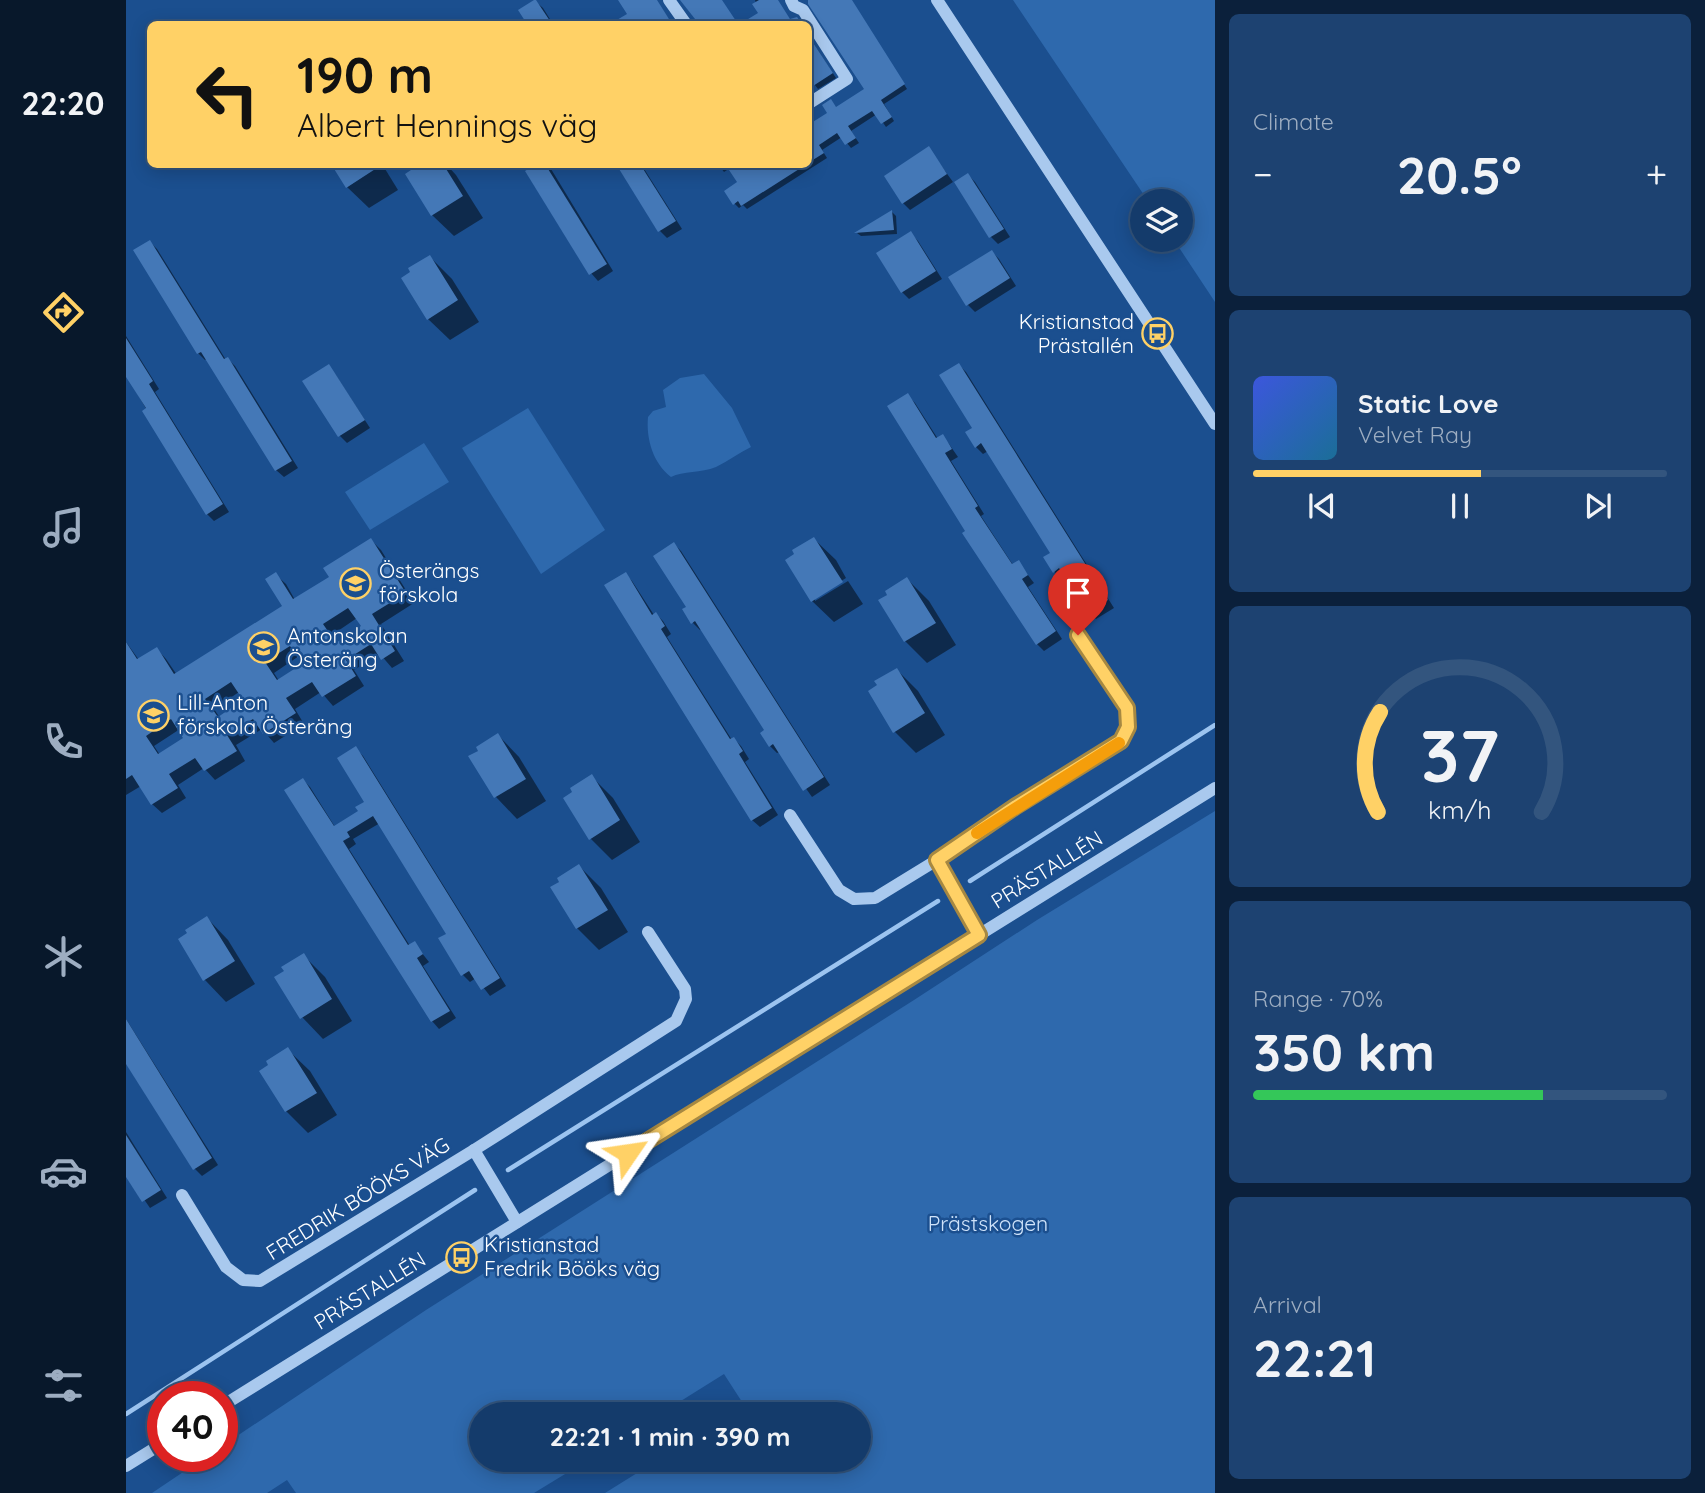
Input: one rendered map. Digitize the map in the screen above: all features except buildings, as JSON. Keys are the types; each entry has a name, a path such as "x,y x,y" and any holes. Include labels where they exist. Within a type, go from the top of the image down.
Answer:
{"street":[{"path":"669,0 684,21"},
{"path":"790,0 794,6 803,10 810,21"},
{"path":"937,0 1215,424"},
{"path":"812,24 848,79 812,102"},
{"path":"790,815 839,890 854,900 875,898 937,860 1016,806 1121,741 1128,727 1127,708 1078,635"},
{"name":"PRÄSTALLÉN","path":"238,1396 1215,788"},
{"path":"937,860 979,935"},
{"name":"FREDRIK BÖÖKS VÄG","path":"182,1195 226,1267 243,1280 260,1281 474,1150 676,1021 686,999 685,989 648,932"},
{"name":"FREDRIK BÖÖKS VÄG","path":"474,1150 517,1222"},
{"path":"126,1466 147,1453"}],"green space":[{"path":"1013,0 1215,0 1215,302 1182,252 1193,252 1193,189 1140,189"},
{"path":"704,374 732,408 751,447 716,467 671,477 655,458 648,434 648,417 653,411 666,407 663,390 680,378"},
{"path":"528,408 605,530 541,574 462,448"},
{"path":"424,443 449,482 370,530 345,492"},
{"name":"Prästskogen","path":"1215,811 1215,1493 605,1493 639,1472 871,1472 871,1402 742,1402 724,1374 679,1402 469,1402 469,1472 568,1472 534,1493 296,1493 287,1480 267,1493 152,1493 183,1472 238,1472 238,1435 426,1310 1037,920"}],"waterway":[{"path":"970,881 1215,725"},
{"path":"508,1170 938,901"},
{"path":"126,1414 475,1190"}],"slow traffic":[{"path":"977,833 1119,743"}],"place":[{"name":"Kristianstad Prästallén","path":"1157,334"},
{"name":"Österängs förskola","path":"356,583"},
{"name":"Antonskolan Österäng","path":"264,648"},
{"name":"Lill-Anton förskola Österäng","path":"154,715"},
{"name":"Kristianstad Fredrik Bööks väg","path":"461,1257"}],"route":[{"path":"628,1153 979,935 937,860 1016,806 1121,741 1128,727 1127,708 1078,635"}]}
